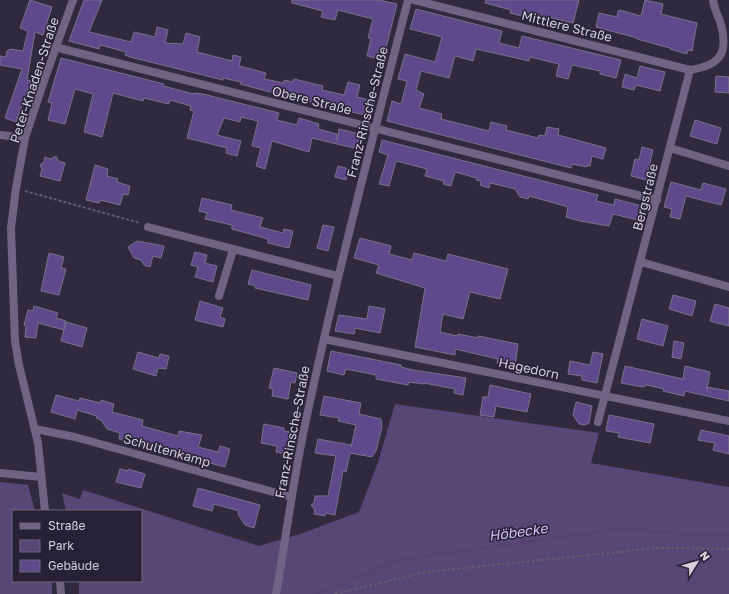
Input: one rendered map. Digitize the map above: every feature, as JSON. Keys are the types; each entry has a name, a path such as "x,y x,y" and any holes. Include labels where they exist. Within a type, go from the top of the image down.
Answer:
{"street":[{"name":"Peter-Knaden-Straße","path":"45,510 35,429 20,371 15,341 11,228 16,188 25,138 55,47 74,0"},
{"name":"Franz-Rinsche-Straße","path":"276,594 291,497 304,427 338,276 408,0"},
{"name":"Mittlere Straße","path":"414,0 690,70"},
{"path":"690,70 700,68 716,61 727,49 725,35 714,8 713,0"},
{"name":"Obere Straße","path":"55,47 656,200"},
{"name":"Bergstraße","path":"598,422 690,70"},
{"path":"0,135 25,138"},
{"path":"670,148 729,166"},
{"path":"148,228 338,276"},
{"path":"220,296 233,250"},
{"path":"641,262 729,287"},
{"name":"Hagedorn","path":"324,339 729,421"},
{"name":"Schultenkamp","path":"35,429 75,437 291,497"},
{"path":"0,473 40,478"},
{"path":"60,582 61,594"}],"path":[{"path":"16,188 138,222 148,228"},
{"path":"335,594 426,572 657,548 729,549"}],"green space":[{"path":"395,404 599,433 591,463 729,487 729,594 79,594 79,582 142,582 142,510 66,510 62,493 80,499 83,490 259,546 300,534 359,512 378,462"},
{"path":"0,482 28,485 35,510 12,510 12,582 52,582 52,594 0,594"}],"building":[{"path":"30,0 52,7 43,35 35,32 27,80 31,81 16,122 5,118 22,69 0,65 0,56 6,57 7,51 10,49 23,51 28,31 20,28"},
{"path":"84,0 102,0 89,32 131,42 134,32 155,37 157,27 168,30 165,43 183,44 186,33 200,37 197,52 232,61 233,55 241,57 239,66 266,73 264,79 284,83 284,80 293,82 294,79 323,86 322,90 344,95 348,82 360,85 357,97 373,101 369,116 281,95 240,84 241,82 223,78 223,80 130,57 125,55 126,52 100,45 99,49 69,41"},
{"path":"292,0 379,0 397,4 383,60 367,56 371,38 368,38 373,19 338,10 335,20 321,17 323,11 292,3"},
{"path":"486,0 579,0 573,23 531,13 530,18 510,13 511,10 485,3"},
{"path":"645,0 663,4 661,14 697,23 692,51 688,50 687,54 596,27 599,13 617,17 618,11 620,10 641,16"},
{"path":"416,9 502,31 499,43 519,48 522,36 621,60 616,78 600,74 600,71 572,65 568,79 556,76 559,64 530,57 529,61 476,49 473,61 455,56 449,78 421,71 416,90 424,94 419,108 442,114 441,119 489,131 491,122 507,126 506,130 538,138 539,135 545,136 547,127 559,129 558,135 606,148 603,159 592,156 590,166 587,165 587,167 572,164 571,168 387,121 392,101 401,104 407,81 398,79 405,54 435,62 442,37 410,29"},
{"path":"61,58 164,84 163,86 194,94 203,94 279,113 277,120 297,125 299,118 319,124 318,129 337,134 337,141 339,129 364,135 361,148 354,146 354,148 312,138 309,152 272,141 265,169 256,166 261,148 252,146 258,121 241,117 240,122 224,118 217,135 241,141 237,156 226,153 227,148 187,138 194,111 190,110 191,106 170,100 169,104 144,98 143,101 113,93 102,137 84,132 93,94 75,89 65,124 48,120 52,103 48,102"},
{"path":"640,66 665,72 660,91 636,85 634,90 622,87 625,74 637,78"},
{"path":"716,76 729,77 729,93 715,92"},
{"path":"695,120 721,128 717,144 690,136"},
{"path":"382,140 598,195 596,201 614,205 615,199 646,207 642,221 613,214 609,226 580,221 566,217 568,207 529,196 528,199 520,197 515,189 490,183 489,188 480,185 481,181 476,180 477,178 455,172 451,186 443,184 444,181 425,176 427,169 396,161 389,186 379,184 388,155 379,152"},
{"path":"642,147 653,150 646,180 631,176 635,159 639,160"},
{"path":"56,156 58,161 65,163 60,181 40,176 42,169 40,165 44,162 45,157 51,159"},
{"path":"95,165 108,169 107,176 118,179 117,182 130,186 128,195 123,194 120,205 100,200 99,203 86,200"},
{"path":"338,166 349,169 346,180 335,177"},
{"path":"671,182 701,190 703,183 726,189 721,205 686,196 680,219 670,217 672,209 664,207"},
{"path":"202,198 232,205 231,210 263,218 260,227 283,233 284,229 293,231 289,248 268,243 268,239 232,229 232,225 205,219 207,213 199,211"},
{"path":"323,225 334,227 328,251 317,248"},
{"path":"360,238 391,246 389,254 412,260 414,253 446,261 448,254 508,269 500,299 470,292 463,319 443,314 440,332 457,336 458,334 478,338 478,336 518,344 515,366 497,363 498,359 455,349 455,355 415,347 425,288 376,273 379,265 354,258"},
{"path":"137,241 164,246 161,258 153,256 150,267 144,265 141,260 134,258 128,247"},
{"path":"195,252 207,255 205,263 217,266 213,282 195,277 198,267 191,265"},
{"path":"49,253 64,257 61,268 66,269 59,295 41,291"},
{"path":"252,270 311,285 308,300 255,288 256,286 248,284"},
{"path":"673,295 696,301 692,316 669,309"},
{"path":"200,301 223,308 220,317 225,319 223,327 195,320"},
{"path":"715,304 729,308 729,326 710,321"},
{"path":"34,306 58,313 56,318 66,321 64,330 38,323 36,338 25,337 26,326 24,325 28,310 33,311"},
{"path":"369,306 385,309 380,333 355,328 354,334 335,331 339,315 367,319"},
{"path":"642,319 668,326 663,346 637,339"},
{"path":"66,322 87,328 82,347 61,341"},
{"path":"674,341 684,343 681,359 672,357"},
{"path":"331,351 401,365 401,367 413,370 466,378 463,395 454,393 455,389 424,383 409,382 408,385 376,379 376,375 346,369 344,375 327,371"},
{"path":"138,352 159,358 160,354 169,356 166,369 158,368 156,376 133,369"},
{"path":"593,352 603,354 597,383 582,380 582,376 568,374 570,361 590,365"},
{"path":"625,366 683,379 685,366 710,372 707,387 729,391 729,401 685,391 684,396 647,385 643,387 621,383"},
{"path":"274,368 297,373 295,383 291,382 288,399 272,396 273,389 269,388"},
{"path":"490,385 531,394 527,412 496,406 494,417 480,415 483,397 488,397"},
{"path":"56,395 79,401 80,398 101,403 101,400 114,404 112,412 143,420 142,426 178,436 179,431 202,435 198,447 218,452 220,446 230,449 225,467 119,439 120,433 107,429 101,420 96,418 97,416 77,410 75,419 51,412"},
{"path":"324,396 361,403 359,414 381,419 382,427 376,451 372,457 350,453 346,472 343,471 335,515 326,513 325,516 314,514 315,510 311,505 314,503 315,496 328,496 336,456 315,453 318,439 351,445 351,447 356,425 338,421 339,418 320,415"},
{"path":"576,402 592,406 589,423 585,425 579,424 573,415"},
{"path":"609,415 654,424 650,443 618,437 619,433 606,431"},
{"path":"264,424 284,428 284,431 290,432 286,454 276,452 277,446 261,443"},
{"path":"701,430 729,436 729,454 713,450 715,443 698,440"},
{"path":"120,469 128,471 128,469 145,474 141,488 116,482"},
{"path":"198,488 260,505 254,528 245,525 238,514 239,511 214,504 212,511 193,506"}],"waterway":[{"name":"Höbecke","path":"317,594 373,571 391,561 620,529 720,536 729,535"}]}
